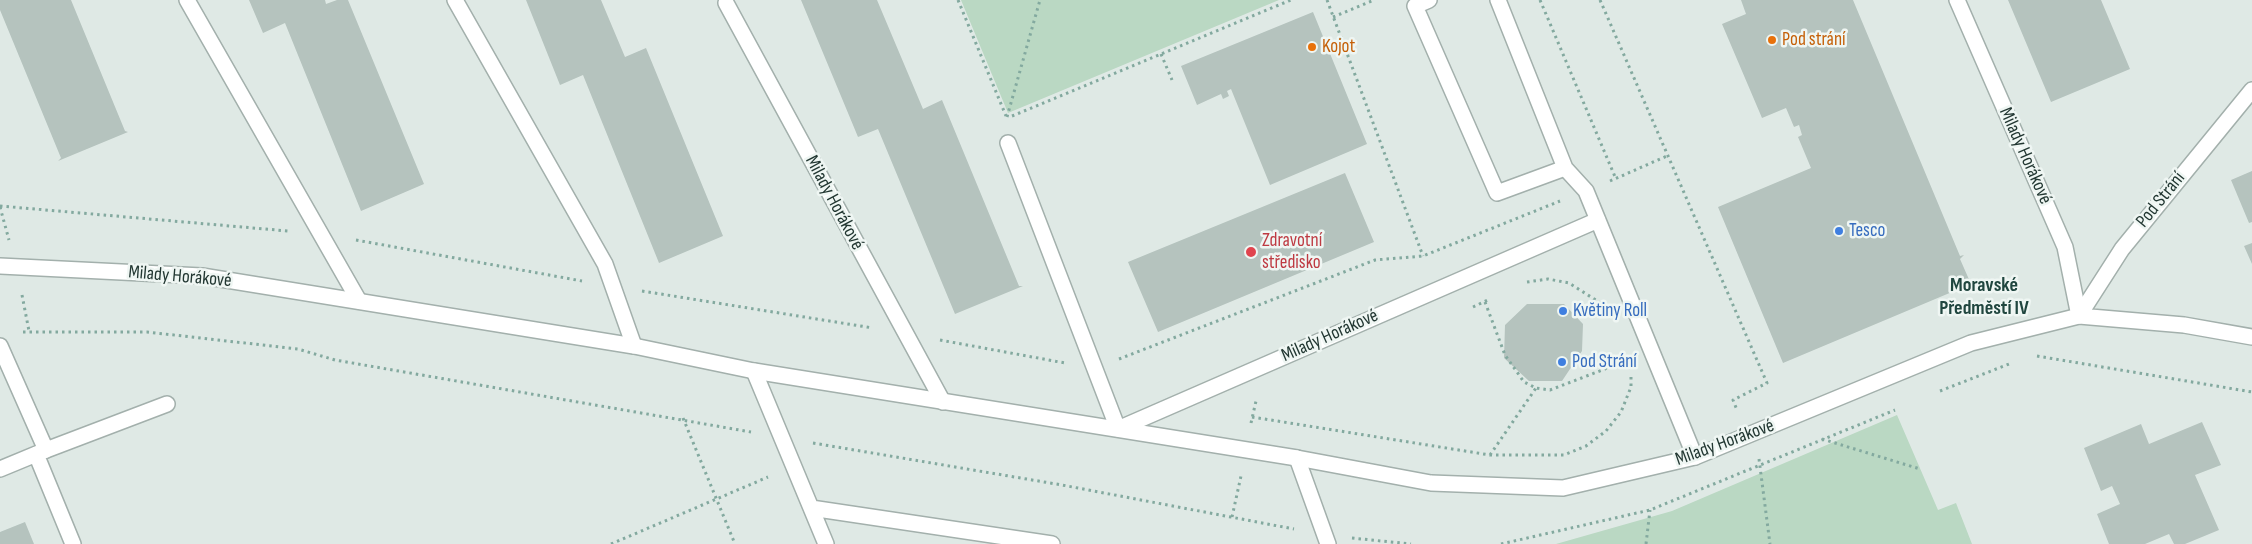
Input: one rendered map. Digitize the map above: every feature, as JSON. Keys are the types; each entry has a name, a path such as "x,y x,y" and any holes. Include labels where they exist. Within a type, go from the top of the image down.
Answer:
{"street":[{"path":"187,0 359,302"},
{"path":"455,0 604,264 634,346"},
{"path":"1428,0 1415,6 1496,193 1565,168"},
{"path":"1498,0 1565,168 1586,191 1695,457"},
{"name":"Milady Horákové","path":"1957,0 2065,247 2079,316"},
{"name":"Milady Horákové","path":"726,4 943,402"},
{"name":"Pod Strání","path":"2079,316 2122,249 2252,90"},
{"path":"1008,143 1118,429"},
{"name":"Milady Horákové","path":"1118,429 1598,220"},
{"name":"Milady Horákové","path":"0,266 202,276 634,346 754,370 1296,458 1431,483 1563,488 1695,457 1971,343 2079,316 2184,325 2252,337"},
{"path":"0,346 74,544"},
{"path":"754,370 826,544"},
{"path":"0,469 167,404"},
{"path":"1296,458 1327,539"},
{"path":"811,508 1052,544"}],"path":[{"path":"958,0 1011,128 1008,143"},
{"path":"1007,118 1040,0"},
{"path":"1007,118 1291,0"},
{"path":"1327,0 1423,256"},
{"path":"1333,17 1374,0"},
{"path":"1540,0 1616,179"},
{"path":"1600,0 1767,382 1733,400"},
{"path":"1161,54 1172,80"},
{"path":"0,206 321,234 1094,368 1375,260 1423,256 1616,179 1667,156"},
{"path":"1518,286 1548,279 1569,283 1589,294 1608,310"},
{"path":"1467,309 1493,298"},
{"path":"1485,302 1505,355 1524,382 1536,388 1550,390 1605,369 1628,352 1630,359"},
{"path":"20,332 148,332 298,349 335,360 683,418 782,438 1062,484 1232,517 1327,539 1411,544"},
{"path":"2028,358 2036,356 2252,392"},
{"path":"1940,392 2012,363"},
{"path":"1252,416 1490,455 1564,455 1586,446 1606,431 1621,412 1630,387 1632,366"},
{"path":"1490,455 1536,388"},
{"path":"1232,517 1255,401 1264,397"},
{"path":"683,418 735,544"},
{"path":"1821,439 1920,469"},
{"path":"1760,463 1770,544"},
{"path":"611,544 794,466"},
{"path":"1646,544 1650,510"}],"green space":[{"path":"961,0 1279,0 1008,113"},
{"path":"1897,415 1938,510 1956,503 1972,544 1556,544 1672,511"}],"building":[{"path":"0,0 71,0 125,131 128,132 58,161 61,158 0,10"},
{"path":"249,0 325,0 326,4 337,0 348,0 424,184 361,211 285,23 263,33"},
{"path":"526,0 601,0 625,57 646,48 723,236 659,263 583,75 560,85"},
{"path":"801,0 877,0 923,109 942,100 1019,286 1023,286 955,314 878,129 858,137"},
{"name":"Tesco","path":"1741,0 1853,0 1960,256 1964,255 1960,259 1971,284 1783,363 1718,207 1811,168 1798,137 1802,135 1799,125 1794,127 1786,108 1762,118 1722,24 1746,14"},
{"path":"2008,0 2101,0 2130,69 2051,102"},
{"path":"1313,12 1367,144 1270,185 1231,89 1227,91 1229,96 1223,99 1221,94 1197,105 1181,66"},
{"path":"2252,171 2252,222 2249,223 2231,180"},
{"name":"Zdravotní středisko","path":"1345,173 1374,242 1158,332 1128,262"},
{"path":"2252,243 2252,264 2244,246"},
{"path":"1527,304 1564,304 1583,324 1582,351 1562,381 1529,381 1504,358 1505,325"},
{"path":"2202,422 2221,465 2195,475 2219,530 2185,544 2174,544 2169,534 2145,544 2109,544 2097,514 2120,504 2112,486 2101,491 2084,448 2141,424 2149,444"},
{"path":"25,522 34,544 0,544 0,532"}],"place":[{"name":"Pod strání","path":"1772,40"},
{"name":"Kojot","path":"1312,47"},
{"name":"Tesco","path":"1839,231"},
{"name":"Zdravotní středisko","path":"1251,252"},
{"name":"Květiny Roll","path":"1563,311"},
{"name":"Pod Strání","path":"1562,362"}],"district":[{"name":"Moravské Předměstí IV","path":"1984,298"}]}
